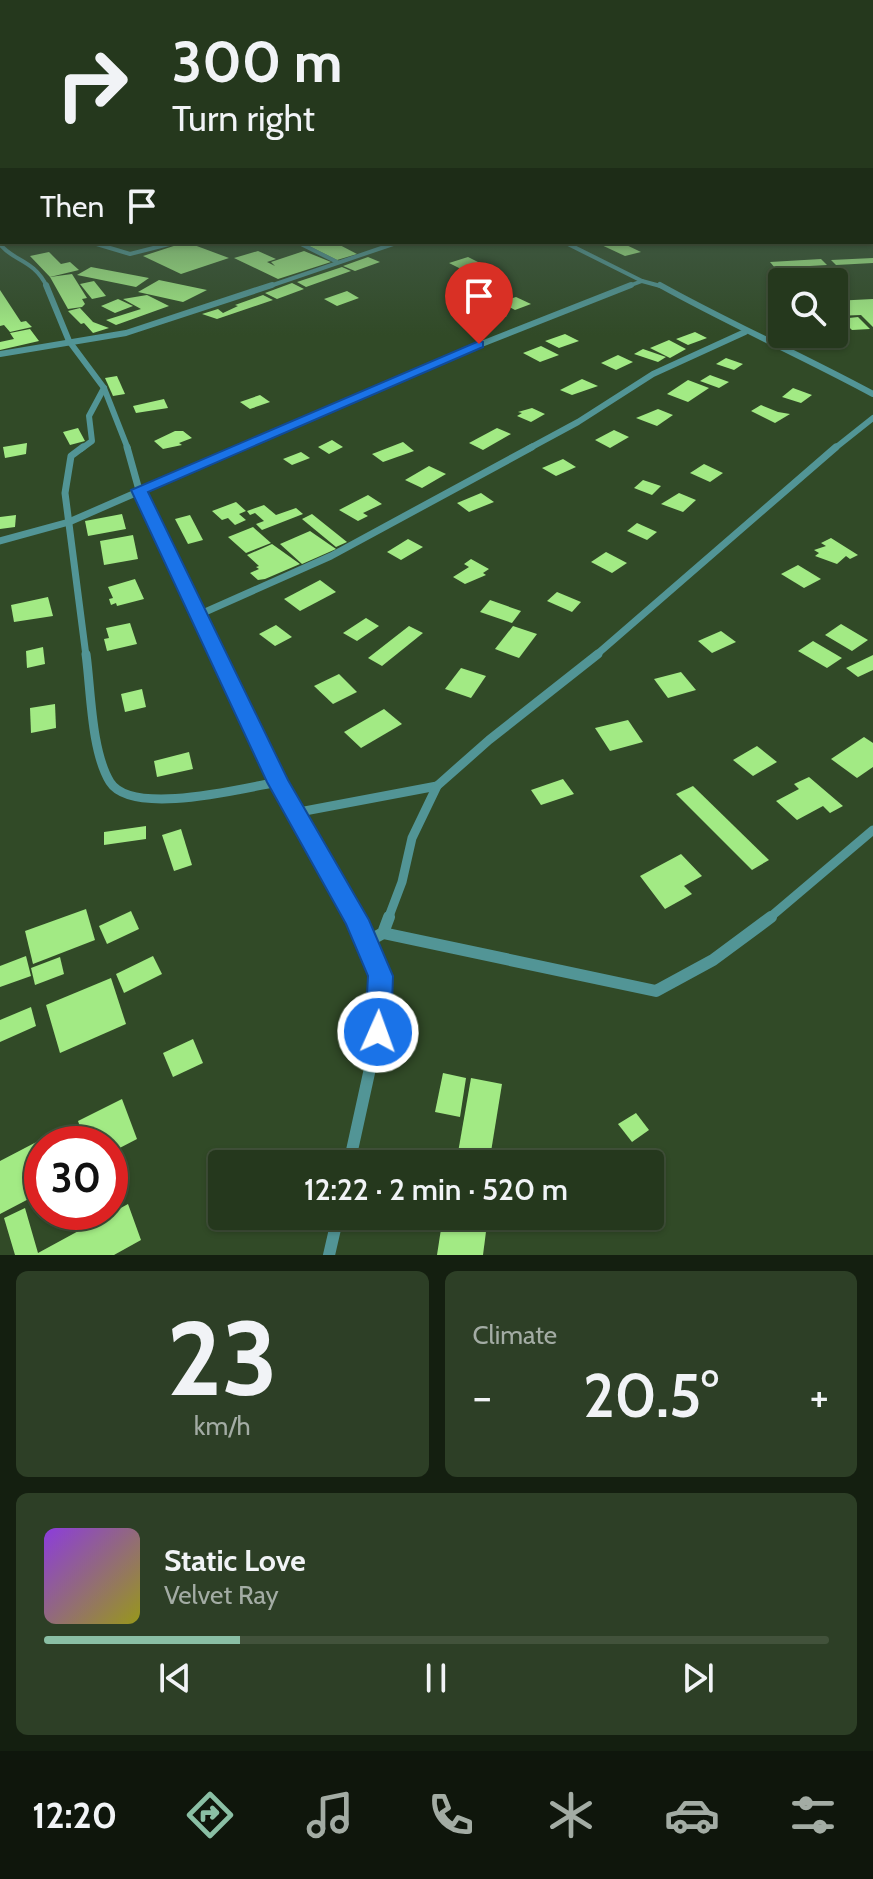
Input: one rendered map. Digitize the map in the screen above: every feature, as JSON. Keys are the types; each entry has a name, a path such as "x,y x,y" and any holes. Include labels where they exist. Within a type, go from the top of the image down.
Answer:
{"street":[{"path":"97,244 130,254 169,244"},
{"path":"301,244 337,262"},
{"path":"0,354 126,333 393,244"},
{"path":"568,244 642,281 658,284 745,332 797,353 873,394"},
{"path":"1,248 27,261 44,281 69,341 104,388 128,449 139,490 196,616 294,813 357,920 380,976 378,1032 352,1150"},
{"path":"0,541 69,522 451,356 642,281"},
{"path":"196,616 331,556 578,422 653,374 745,332"},
{"path":"104,388 89,416 92,441 71,456 65,493 99,753 111,785 127,797 190,798 278,782"},
{"path":"365,943 383,933 402,882 412,838 437,786 489,740 569,679 801,475 873,418"},
{"path":"294,813 437,786"},
{"path":"383,933 656,991 685,980 718,959 873,830"},
{"path":"329,1255 335,1230"}],"building":[{"path":"180,244 191,244 229,258 181,274 143,256"},
{"path":"305,244 338,244 357,254 337,260"},
{"path":"599,244 624,244 641,252 625,256"},
{"path":"258,251 276,259 267,262 275,266 271,262 304,251 331,262 278,279 234,258"},
{"path":"49,252 61,264 70,262 79,270 50,277 30,256"},
{"path":"368,257 380,262 355,271 343,266"},
{"path":"468,257 480,263 461,269 449,263"},
{"path":"873,258 873,263 836,265 831,260"},
{"path":"821,259 827,265 775,268 770,262"},
{"path":"91,267 149,278 136,287 77,275"},
{"path":"342,267 351,271 306,287 297,282"},
{"path":"72,274 87,298 82,299 85,304 82,307 68,309 50,277"},
{"path":"159,280 207,290 183,302 138,292"},
{"path":"94,281 106,296 92,299 80,284"},
{"path":"292,283 304,289 277,299 265,293"},
{"path":"0,290 21,322 26,321 32,327 10,332 4,325 0,326"},
{"path":"347,291 359,298 337,306 324,299"},
{"path":"147,295 169,306 116,325 106,320 141,309 123,299"},
{"path":"263,295 273,300 217,319 202,314 218,309 223,313"},
{"path":"516,297 531,304 515,310 500,302"},
{"path":"118,299 133,306 115,313 101,306"},
{"path":"873,299 873,327 861,315 848,315 848,300"},
{"path":"488,307 507,316 492,321 474,312"},
{"path":"80,308 93,322 109,328 93,333 68,311"},
{"path":"858,317 870,329 852,330 848,326 848,318"},
{"path":"30,329 39,341 0,350 0,342 14,339 10,333"},
{"path":"695,332 707,338 688,345 676,339"},
{"path":"565,334 579,341 559,348 545,341"},
{"path":"669,340 686,349 670,358 650,348"},
{"path":"541,346 559,355 540,362 523,353"},
{"path":"643,349 666,357 658,362 634,354"},
{"path":"618,355 633,362 616,370 601,363"},
{"path":"726,358 743,364 734,370 716,364"},
{"path":"710,375 729,382 719,388 700,381"},
{"path":"117,376 125,394 113,396 105,378"},
{"path":"582,379 598,386 572,395 560,390"},
{"path":"688,380 709,388 688,402 667,394"},
{"path":"793,388 812,395 801,403 782,397"},
{"path":"260,395 270,402 250,409 240,402"},
{"path":"164,399 168,408 136,413 133,406"},
{"path":"761,405 790,414 775,423 751,411"},
{"path":"532,408 545,414 531,422 517,416 522,413 518,412"},
{"path":"658,409 673,415 657,426 636,418"},
{"path":"78,428 85,441 70,445 63,432"},
{"path":"497,428 511,434 483,450 469,443"},
{"path":"614,430 629,437 610,448 595,440"},
{"path":"175,431 183,431 192,438 179,443 182,445 163,449 154,441"},
{"path":"332,440 343,447 329,454 318,447"},
{"path":"403,442 414,451 383,462 372,454"},
{"path":"27,443 26,454 5,458 3,447"},
{"path":"301,452 310,458 292,465 283,459"},
{"path":"563,459 576,467 556,476 542,468"},
{"path":"704,464 723,473 710,482 690,473"},
{"path":"429,466 446,474 422,488 405,480"},
{"path":"643,480 661,486 652,495 634,488"},
{"path":"481,493 494,502 469,512 457,503"},
{"path":"679,493 696,500 683,512 661,504"},
{"path":"368,495 382,504 363,513 368,516 358,521 339,510"},
{"path":"236,502 246,511 239,514 246,520 235,525 228,518 222,520 212,511"},
{"path":"264,505 276,515 296,508 303,514 262,530 256,524 264,521 247,511"},
{"path":"122,514 126,529 88,536 85,521"},
{"path":"312,514 347,542 336,547 302,519"},
{"path":"16,515 15,527 0,529 0,517"},
{"path":"190,515 203,540 188,544 175,519"},
{"path":"637,523 657,532 647,540 627,531"},
{"path":"253,527 271,543 246,553 228,537"},
{"path":"310,531 336,549 302,564 280,544"},
{"path":"133,535 138,559 104,565 100,541"},
{"path":"831,538 858,555 850,559 846,556 837,564 815,556 819,553 814,550 826,546 821,543"},
{"path":"408,539 423,547 401,560 387,552"},
{"path":"272,544 300,564 258,580 250,573 259,566 247,555"},
{"path":"606,552 627,563 612,573 591,562"},
{"path":"471,559 489,569 483,573 486,575 465,584 453,577 469,567 464,564"},
{"path":"798,565 821,579 804,588 781,574"},
{"path":"135,579 144,599 111,605 109,599 113,598 108,587"},
{"path":"320,580 336,592 300,611 284,599"},
{"path":"557,592 581,602 572,612 547,601"},
{"path":"48,597 53,616 14,622 11,605"},
{"path":"490,600 521,611 512,623 480,612"},
{"path":"366,618 379,626 357,641 343,633"},
{"path":"130,623 137,644 107,651 104,639 109,638 106,628"},
{"path":"841,624 868,640 852,651 825,635"},
{"path":"276,625 292,637 275,646 259,634"},
{"path":"409,626 423,633 382,666 368,658"},
{"path":"513,626 537,634 519,658 495,649"},
{"path":"721,631 736,642 712,653 698,641"},
{"path":"813,641 842,658 827,668 798,651"},
{"path":"43,647 45,664 27,668 26,651"},
{"path":"873,655 873,670 858,677 846,668"},
{"path":"461,668 486,676 471,698 445,689"},
{"path":"681,672 696,690 668,698 654,679"},
{"path":"339,674 357,692 333,704 314,686"},
{"path":"142,689 146,707 125,712 121,694"},
{"path":"55,704 56,728 31,733 30,708"},
{"path":"384,709 402,724 361,748 344,732"},
{"path":"628,720 643,742 610,751 595,728"},
{"path":"864,737 873,743 873,767 857,778 831,759"},
{"path":"757,746 777,762 753,776 733,760"},
{"path":"189,752 193,769 157,777 154,761"},
{"path":"809,777 843,806 830,813 823,806 797,820 776,801 799,789 794,784"},
{"path":"563,779 574,794 541,805 531,790"},
{"path":"693,786 769,860 752,870 676,794"},
{"path":"146,826 146,839 104,845 104,832"},
{"path":"181,829 192,865 174,871 162,835"},
{"path":"681,854 702,876 684,886 692,894 665,909 640,876"},
{"path":"86,909 95,940 33,964 25,931"},
{"path":"131,911 139,929 107,944 99,926"},
{"path":"26,956 31,976 0,987 0,966"},
{"path":"153,956 162,974 124,993 116,974"},
{"path":"60,957 64,974 35,985 31,968"},
{"path":"111,978 126,1024 60,1053 46,1005"},
{"path":"31,1007 36,1026 0,1042 0,1020"},
{"path":"193,1039 203,1063 173,1077 163,1053"},
{"path":"443,1073 466,1078 460,1117 435,1112"},
{"path":"471,1078 502,1084 491,1150 458,1150"},
{"path":"122,1099 137,1139 128,1144 128,1126 80,1126 78,1121"},
{"path":"636,1113 649,1130 632,1142 618,1124"},
{"path":"24,1148 24,1201 0,1214 0,1161"},
{"path":"128,1204 141,1240 114,1255 15,1255 4,1218 24,1208 24,1230 31,1230 38,1253 80,1230 128,1230"},
{"path":"441,1230 486,1230 483,1255 437,1255"}],"route":[{"path":"378,1032 380,976 357,920 278,782 196,616 139,490 479,344"}]}
